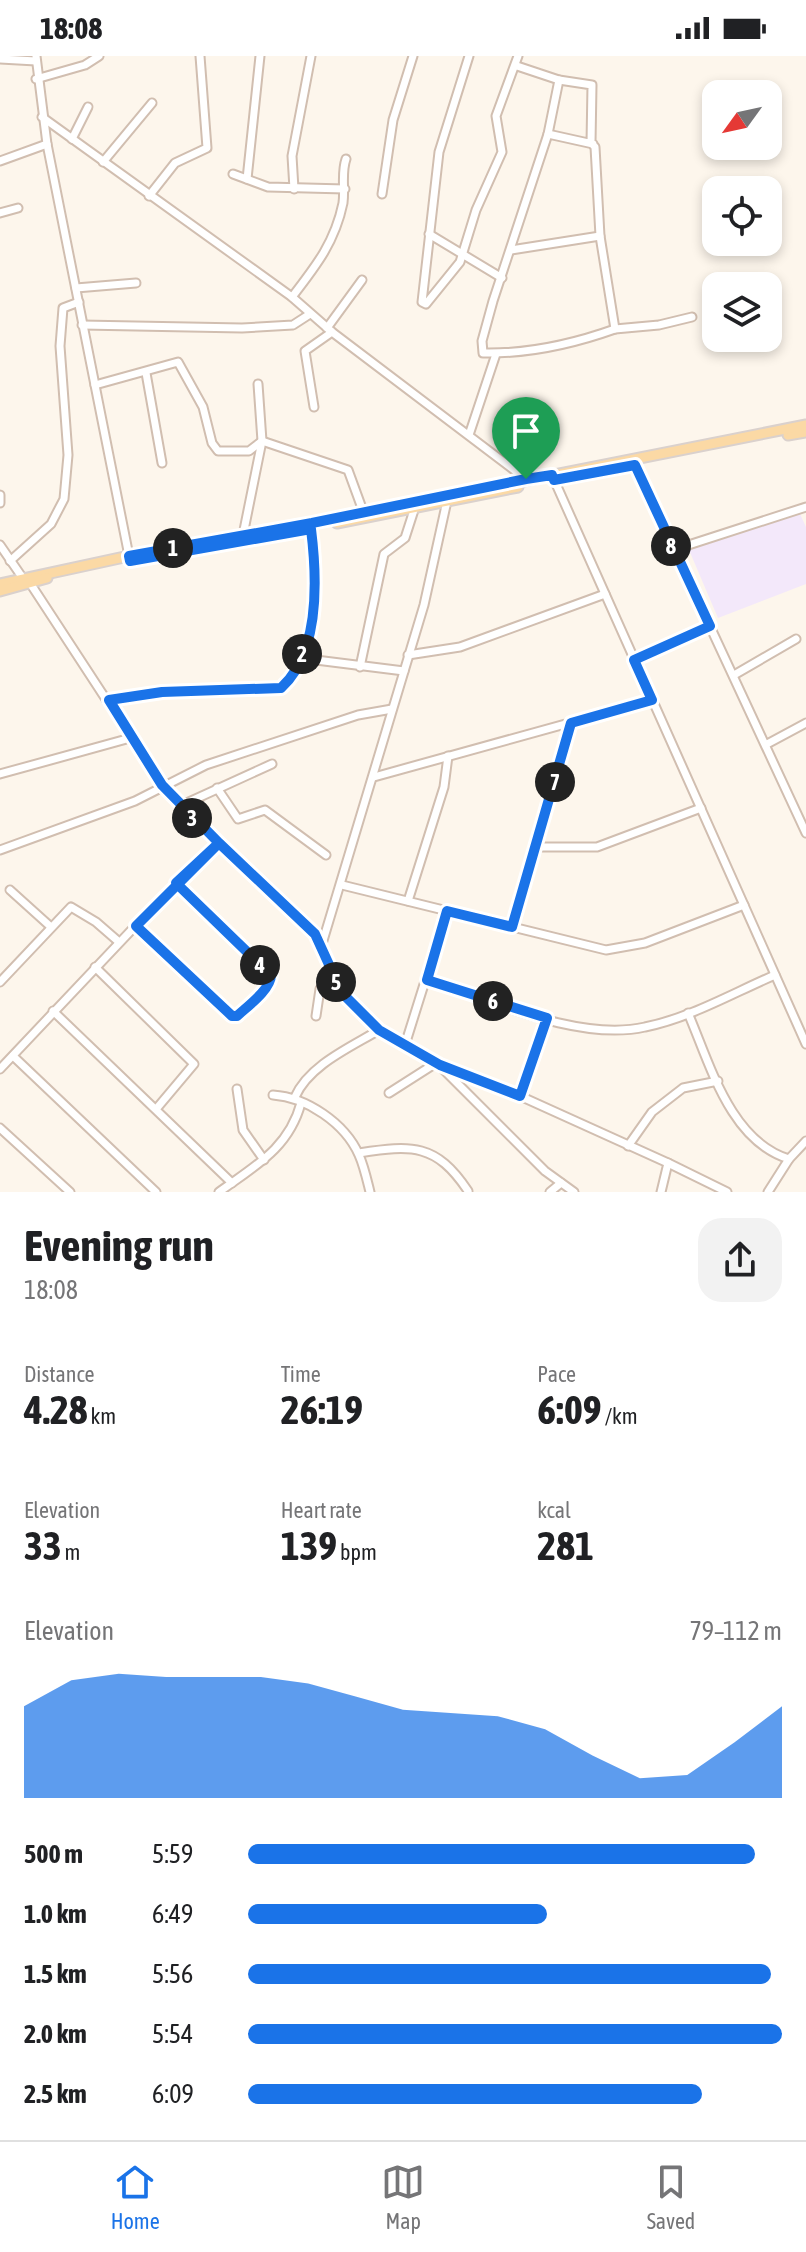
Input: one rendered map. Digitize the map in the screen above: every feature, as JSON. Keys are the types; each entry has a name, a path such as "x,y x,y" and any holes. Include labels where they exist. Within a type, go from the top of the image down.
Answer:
{"main road":[{"path":"130,558 311,529 806,425"},
{"path":"0,584 526,479 635,465 806,432"},
{"path":"0,591 26,580"}],"street":[{"path":"36,79 85,65 99,56"},
{"path":"149,196 175,163 207,148 200,56"},
{"path":"247,179 260,56"},
{"path":"294,189 292,156 311,56"},
{"path":"382,194 393,120 413,56"},
{"path":"469,56 454,95 439,152 422,302 426,304 443,284 463,251 476,210 502,152 496,116 517,66 518,56"},
{"path":"0,59 36,59 36,79 47,144 130,558"},
{"path":"517,66 559,80 592,85 600,236 615,329"},
{"path":"559,80 548,134 482,341 483,353 496,354 579,342 615,329 659,325 692,317"},
{"path":"103,162 152,103"},
{"path":"72,139 88,107"},
{"path":"42,117 292,297 330,330 526,479"},
{"path":"548,134 593,144"},
{"path":"0,161 47,144"},
{"path":"292,297 329,248 345,189 343,169 346,159"},
{"path":"233,174 268,187 345,189"},
{"path":"0,213 18,208"},
{"path":"429,234 463,251 502,278"},
{"path":"511,250 600,236"},
{"path":"314,407 305,351 330,330 362,280"},
{"path":"76,288 136,283"},
{"path":"10,561 51,524 64,499 68,455 60,346 63,308 79,302"},
{"path":"82,325 242,328 293,325 310,314"},
{"path":"469,435 496,354"},
{"path":"95,385 178,362 203,407 212,443 218,451 249,451 262,441"},
{"path":"146,373 162,463"},
{"path":"243,535 262,441 258,384"},
{"path":"262,441 348,470 363,511"},
{"path":"635,465 806,833"},
{"path":"553,477 806,1044"},
{"path":"0,495 0,503"},
{"path":"322,944 404,671 447,501"},
{"path":"360,667 384,554 405,538 415,507"},
{"path":"673,550 806,507"},
{"path":"109,700 162,692 278,689 295,674 315,590 311,529"},
{"path":"0,545 134,737 162,785 180,806 306,924 322,944 334,977 348,1001 379,1030 437,1063 520,1096 727,1192"},
{"path":"408,655 460,647 605,594"},
{"path":"634,660 710,626"},
{"path":"734,675 796,639"},
{"path":"300,658 404,671"},
{"path":"374,777 652,700"},
{"path":"0,850 135,801 162,785 250,750 358,715 392,709"},
{"path":"512,927 571,723"},
{"path":"767,744 806,723"},
{"path":"0,774 134,737"},
{"path":"408,901 444,787 448,756"},
{"path":"180,806 272,764"},
{"path":"217,788 238,819 265,810 326,855"},
{"path":"537,847 597,847 701,808"},
{"path":"0,1069 176,883 219,843"},
{"path":"136,926 232,1016 237,1016 254,1000 271,981 271,975 176,883"},
{"path":"342,885 597,950 620,950 744,905"},
{"path":"10,890 51,927"},
{"path":"2,976 71,907 96,922 119,942"},
{"path":"405,1045 447,911"},
{"path":"95,967 194,1064 157,1108"},
{"path":"427,980 547,1018 600,1031 617,1031 644,1028 688,1013 775,975"},
{"path":"316,1016 320,989 334,977"},
{"path":"53,1011 232,1183"},
{"path":"688,1013 718,1081 751,1139 789,1159"},
{"path":"520,1096 547,1018"},
{"path":"219,1192 264,1160 290,1133 301,1086 327,1062 379,1030"},
{"path":"13,1056 156,1192"},
{"path":"389,1093 437,1063"},
{"path":"437,1063 574,1192"},
{"path":"628,1146 652,1112 683,1088 718,1081"},
{"path":"237,1089 243,1130 264,1160"},
{"path":"273,1095 298,1100 335,1122 359,1153 370,1192"},
{"path":"0,1128 70,1192"},
{"path":"768,1192 789,1159 806,1141"},
{"path":"359,1153 412,1147 434,1155 453,1168 468,1191"},
{"path":"661,1192 668,1163"},
{"path":"550,1192 561,1183"}],"shaded area":[{"path":"800,514 806,527 806,584 718,618 689,550"}],"route":[{"path":"526,479 312,523 129,556 130,561 311,529 316,567 315,590 309,629 295,674 281,688 162,692 109,700 162,785 219,843 176,883 136,926 232,1016 237,1016 254,1000 271,981 271,975 176,883 219,843 315,934 342,993 379,1030 440,1065 458,1069 520,1096 547,1018 427,980 447,911 512,927 571,723 652,700 634,660 710,626 650,504 635,465 554,480 552,475 526,479"}]}
